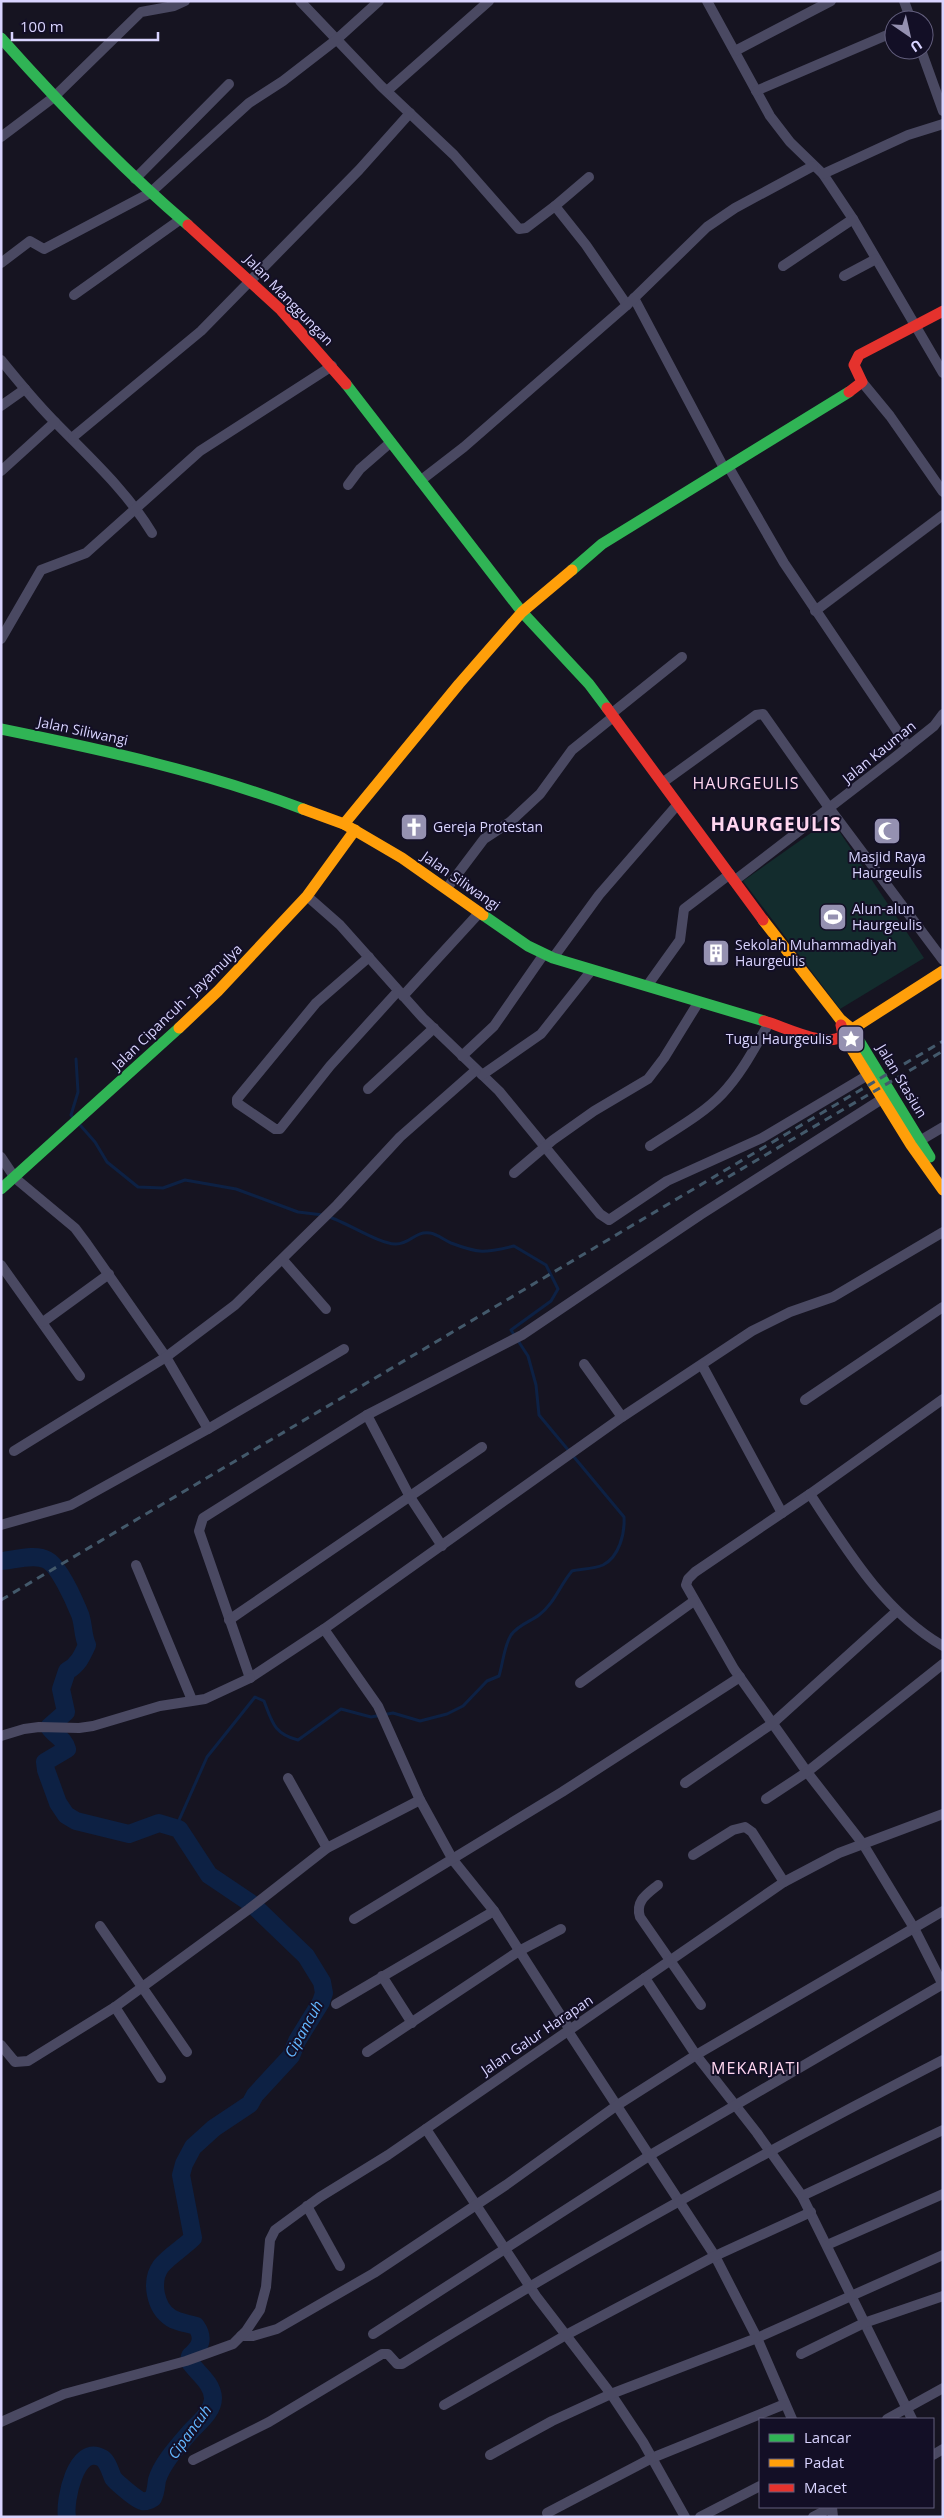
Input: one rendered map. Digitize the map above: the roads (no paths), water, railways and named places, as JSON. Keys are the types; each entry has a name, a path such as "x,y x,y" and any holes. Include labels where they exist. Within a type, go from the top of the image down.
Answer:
{"street":[{"path":"1,137 54,97 141,12 174,6 185,1"},
{"path":"300,1 336,40 454,155 519,229 526,228 589,177"},
{"path":"1,262 30,242 44,249 150,193 249,103 278,85 336,40 379,1"},
{"path":"387,91 489,1"},
{"path":"707,1 780,131 823,174 852,219 943,373"},
{"path":"736,52 831,1"},
{"path":"756,91 884,36"},
{"name":"Jalan Manggungan","path":"1,38 54,97 135,179 288,316 332,366 522,612 563,654 612,715 848,1032"},
{"path":"925,60 943,111"},
{"path":"135,179 229,84"},
{"path":"73,437 201,331 410,113"},
{"path":"823,174 908,135 943,124"},
{"path":"420,480 464,447 631,301 718,218 813,166"},
{"path":"555,206 631,301 779,555 908,747"},
{"path":"74,295 181,219"},
{"path":"783,266 852,219"},
{"path":"844,276 876,259"},
{"path":"943,311 859,355 854,365 862,382 890,416 943,492"},
{"path":"1,360 55,422 73,437 137,507 152,534"},
{"path":"1,639 39,572 86,552 205,448 332,366"},
{"path":"344,824 459,684 522,612 602,544 862,382"},
{"path":"1,406 25,388"},
{"path":"1,471 55,422"},
{"path":"348,485 360,469 390,442"},
{"path":"815,611 943,515"},
{"path":"447,888 484,838 510,822 540,794 572,750 682,657"},
{"path":"662,783 756,715 764,714 830,809 943,960"},
{"name":"Jalan Kauman","path":"647,986 680,940 684,909 732,878 830,809 934,726 943,714"},
{"name":"Jalan Siliwangi","path":"1,729 113,752 215,778 344,824 447,888 528,946 548,956 591,971 770,1023 818,1040 838,1040 848,1032"},
{"path":"462,1056 494,1026 548,956 678,804"},
{"name":"Jalan Cipancuh - Jayamulya","path":"1,1189 68,1131 218,991 308,896 356,830"},
{"path":"308,896 340,925 434,1028 479,1072 546,1145 600,1214 609,1220 675,1176 762,1138 868,1075"},
{"path":"369,956 316,1003 237,1099 237,1103 275,1129 280,1129 292,1118 330,1066 480,912"},
{"path":"14,1450 166,1358 236,1305 283,1260 400,1138 479,1072 541,1034 591,971"},
{"path":"943,971 848,1032 868,1075 882,1099 916,1143 925,1167 936,1177 943,1190"},
{"path":"514,1172 546,1145 594,1111 648,1079 664,1058 698,1003"},
{"path":"650,1146 704,1110 721,1095 738,1074 770,1023"},
{"path":"368,1089 434,1028"},
{"name":"Jalan Stasiun","path":"848,1032 916,1143"},
{"path":"250,1678 199,1531 203,1518 367,1416 522,1335 551,1317 612,1272 882,1099"},
{"path":"916,1143 943,1127"},
{"path":"1,1157 15,1178 75,1228 166,1358 208,1428"},
{"path":"1,1736 24,1729 40,1727 80,1728 160,1706 206,1699 220,1694 250,1678 324,1630 622,1417 759,1327 790,1312 834,1297 943,1232"},
{"path":"283,1260 326,1309"},
{"path":"1,1264 80,1376"},
{"path":"43,1322 109,1274"},
{"path":"805,1400 943,1307"},
{"path":"1,1525 71,1505 344,1349"},
{"path":"584,1364 622,1417"},
{"path":"702,1365 782,1513"},
{"path":"373,2334 649,2156 943,1984 914,1928 863,1844 807,1772 740,1677 686,1585 688,1579 695,1572 810,1494 943,1399"},
{"path":"367,1416 410,1497 442,1546"},
{"path":"229,1620 482,1447"},
{"path":"810,1494 852,1557 897,1611 924,1635 941,1642"},
{"path":"136,1565 192,1700"},
{"path":"580,1683 694,1601"},
{"path":"685,1783 773,1723 897,1611"},
{"path":"324,1630 378,1706 391,1731 420,1800 453,1860 494,1911 616,2106 715,2256 758,2338 792,2418"},
{"path":"766,1799 807,1772 943,1664"},
{"path":"354,1919 453,1860 740,1677"},
{"path":"288,1778 327,1848"},
{"path":"1,2045 11,2060 23,2063 115,2006 249,1909 327,1848 420,1800"},
{"name":"Jalan Galur Harapan","path":"1,2422 64,2394 223,2349 242,2336 254,2320 263,2299 272,2235 307,2206 426,2129 784,1882 820,1862 943,1814"},
{"path":"693,1855 733,1830 745,1827 752,1832 784,1882"},
{"path":"658,1885 641,1900 638,1912 669,1961 701,2006"},
{"path":"336,2004 494,1911"},
{"path":"242,2336 253,2336 277,2329 374,2273 476,2206 616,2106 696,2055 943,1911"},
{"path":"100,1926 187,2052"},
{"path":"367,2052 519,1951 561,1929"},
{"path":"382,1976 412,2023"},
{"path":"645,1978 696,2055 770,2150 812,2212 864,2324 912,2418"},
{"path":"115,2006 161,2078"},
{"path":"193,2460 269,2422 382,2354 388,2354 397,2364 402,2364 530,2286 680,2203 770,2150 943,2060"},
{"path":"426,2129 530,2286 611,2394 652,2458 686,2517"},
{"path":"802,2196 943,2130"},
{"path":"827,2245 943,2194"},
{"path":"307,2206 340,2266"},
{"path":"444,2405 566,2334 715,2256 812,2212"},
{"path":"490,2455 557,2418 611,2394 758,2338 852,2298 943,2256"},
{"path":"801,2354 864,2324 943,2296"},
{"path":"889,2418 943,2388"},
{"path":"547,2513 652,2458 786,2404"},
{"path":"700,2517 759,2487"},
{"path":"813,2517 830,2508"}],"waterway":[{"path":"74,1119 71,1115 78,1092 76,1059"},
{"path":"80,1125 95,1142 107,1162 138,1187 163,1188 185,1180 236,1189 298,1212 323,1215"},
{"path":"176,1827 207,1757 255,1697 264,1701 272,1721 279,1731 298,1740 341,1709 371,1717 393,1713 420,1721 447,1714 463,1706 487,1681 499,1676 505,1649 511,1635 517,1628 544,1611 572,1571 603,1565 613,1557 622,1538 624,1517 539,1415 536,1385 528,1356 511,1330 551,1301 558,1289 546,1265 514,1246 489,1251 476,1251 451,1243 430,1233 420,1234 405,1242 390,1243 329,1217"},
{"name":"Cipancuh","path":"1,1561 37,1557 52,1563 66,1584 81,1616 87,1645 77,1663 67,1671 61,1689 66,1712 49,1727 64,1742 67,1749 45,1762 58,1803 66,1815 76,1821 129,1834 159,1823 179,1829 209,1875 252,1904 306,1956 322,1982 324,1993 321,2002 297,2041 291,2056 255,2095 250,2104 214,2128 193,2147 184,2164 181,2175 193,2238 161,2266 156,2279 156,2294 161,2308 166,2314 177,2321 196,2326 199,2331 201,2339 190,2356 189,2361 210,2387 213,2398 211,2408 167,2461 159,2474 153,2498 148,2501 136,2498 113,2478 109,2467 102,2458 93,2456 85,2459 74,2476 70,2487 67,2517"}],"railway":[{"path":"1,1600 943,1041"},
{"path":"716,1184 943,1051"}],"place":[{"name":"Gereja Protestan","path":"414,827"},
{"name":"Masjid Raya Haurgeulis","path":"887,831"},
{"name":"Alun-alun Haurgeulis","path":"833,917"},
{"name":"Sekolah Muhammadiyah Haurgeulis","path":"716,953"},
{"name":"Tugu Haurgeulis","path":"851,1039"}],"district":[{"name":"HAURGEULIS","path":"746,783"},
{"name":"HAURGEULIS","path":"776,824"},
{"name":"MEKARJATI","path":"756,2068"}]}
